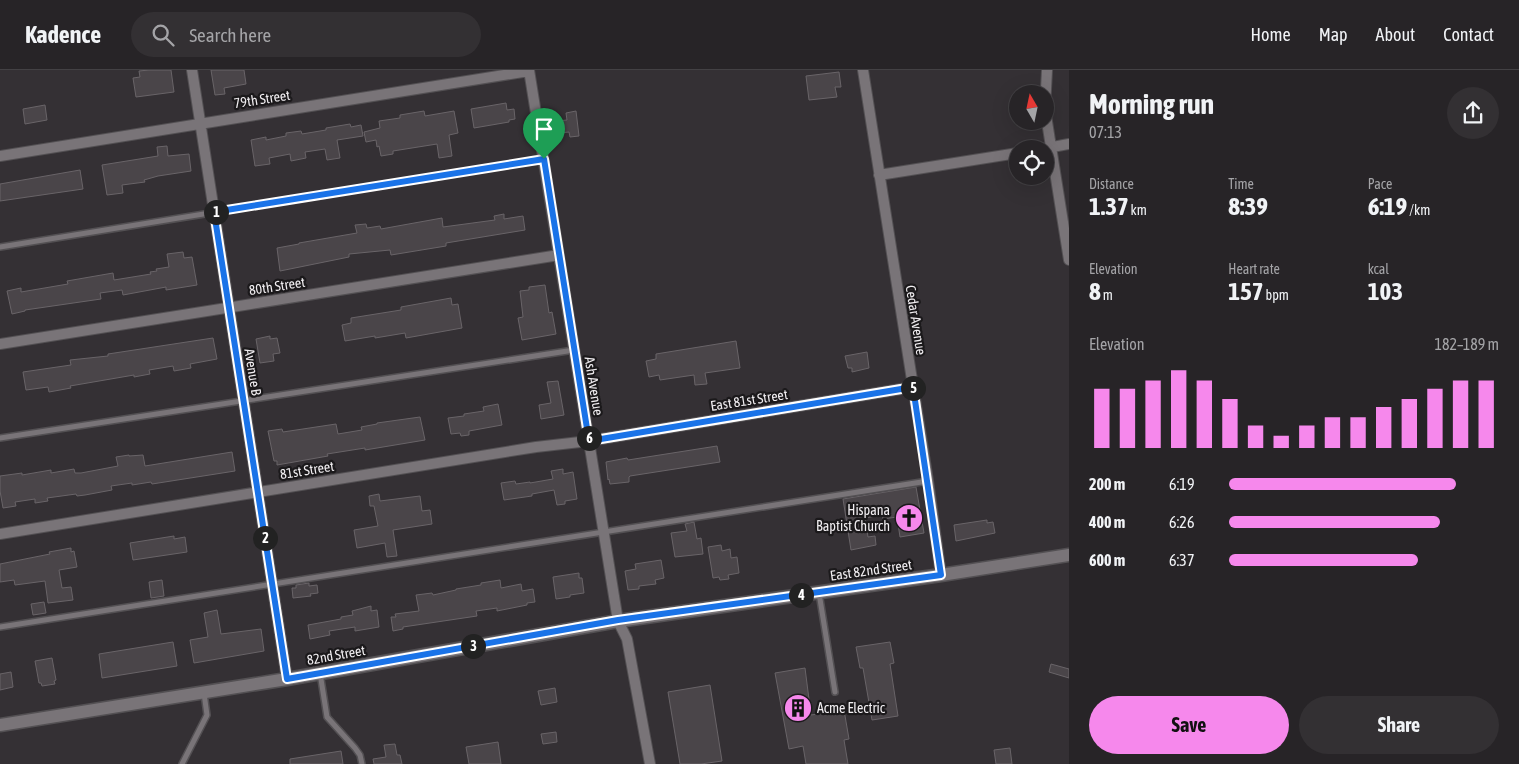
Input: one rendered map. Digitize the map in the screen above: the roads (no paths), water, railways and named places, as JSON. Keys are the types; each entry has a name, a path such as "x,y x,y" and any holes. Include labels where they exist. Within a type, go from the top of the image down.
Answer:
{"street":[{"name":"Avenue B","path":"192,70 287,679"},
{"name":"79th Street","path":"0,156 529,70"},
{"name":"Ash Avenue","path":"529,70 618,620 627,638 650,764"},
{"name":"Cedar Avenue","path":"863,70 928,481 941,575"},
{"path":"1046,140 1047,70"},
{"path":"1054,147 1069,144"},
{"path":"879,175 1009,154"},
{"path":"1054,185 1069,260"},
{"name":"80th Street","path":"0,344 559,255"},
{"name":"East 81st Street","path":"589,441 913,387"},
{"name":"81st Street","path":"0,534 536,447 589,441"},
{"name":"East 82nd Street","path":"618,620 941,575 1069,554"},
{"name":"82nd Street","path":"0,724 287,679 618,620"}],"lane":[{"path":"0,247 544,159"},
{"path":"0,438 574,350"},
{"path":"0,626 928,481"},
{"path":"819,592 835,692"},
{"path":"320,673 327,717 356,748 362,764"},
{"path":"182,764 207,714 204,692"}],"place":[{"name":"Hispana Baptist Church","path":"909,518"},
{"name":"Acme Electric","path":"798,708"}]}
